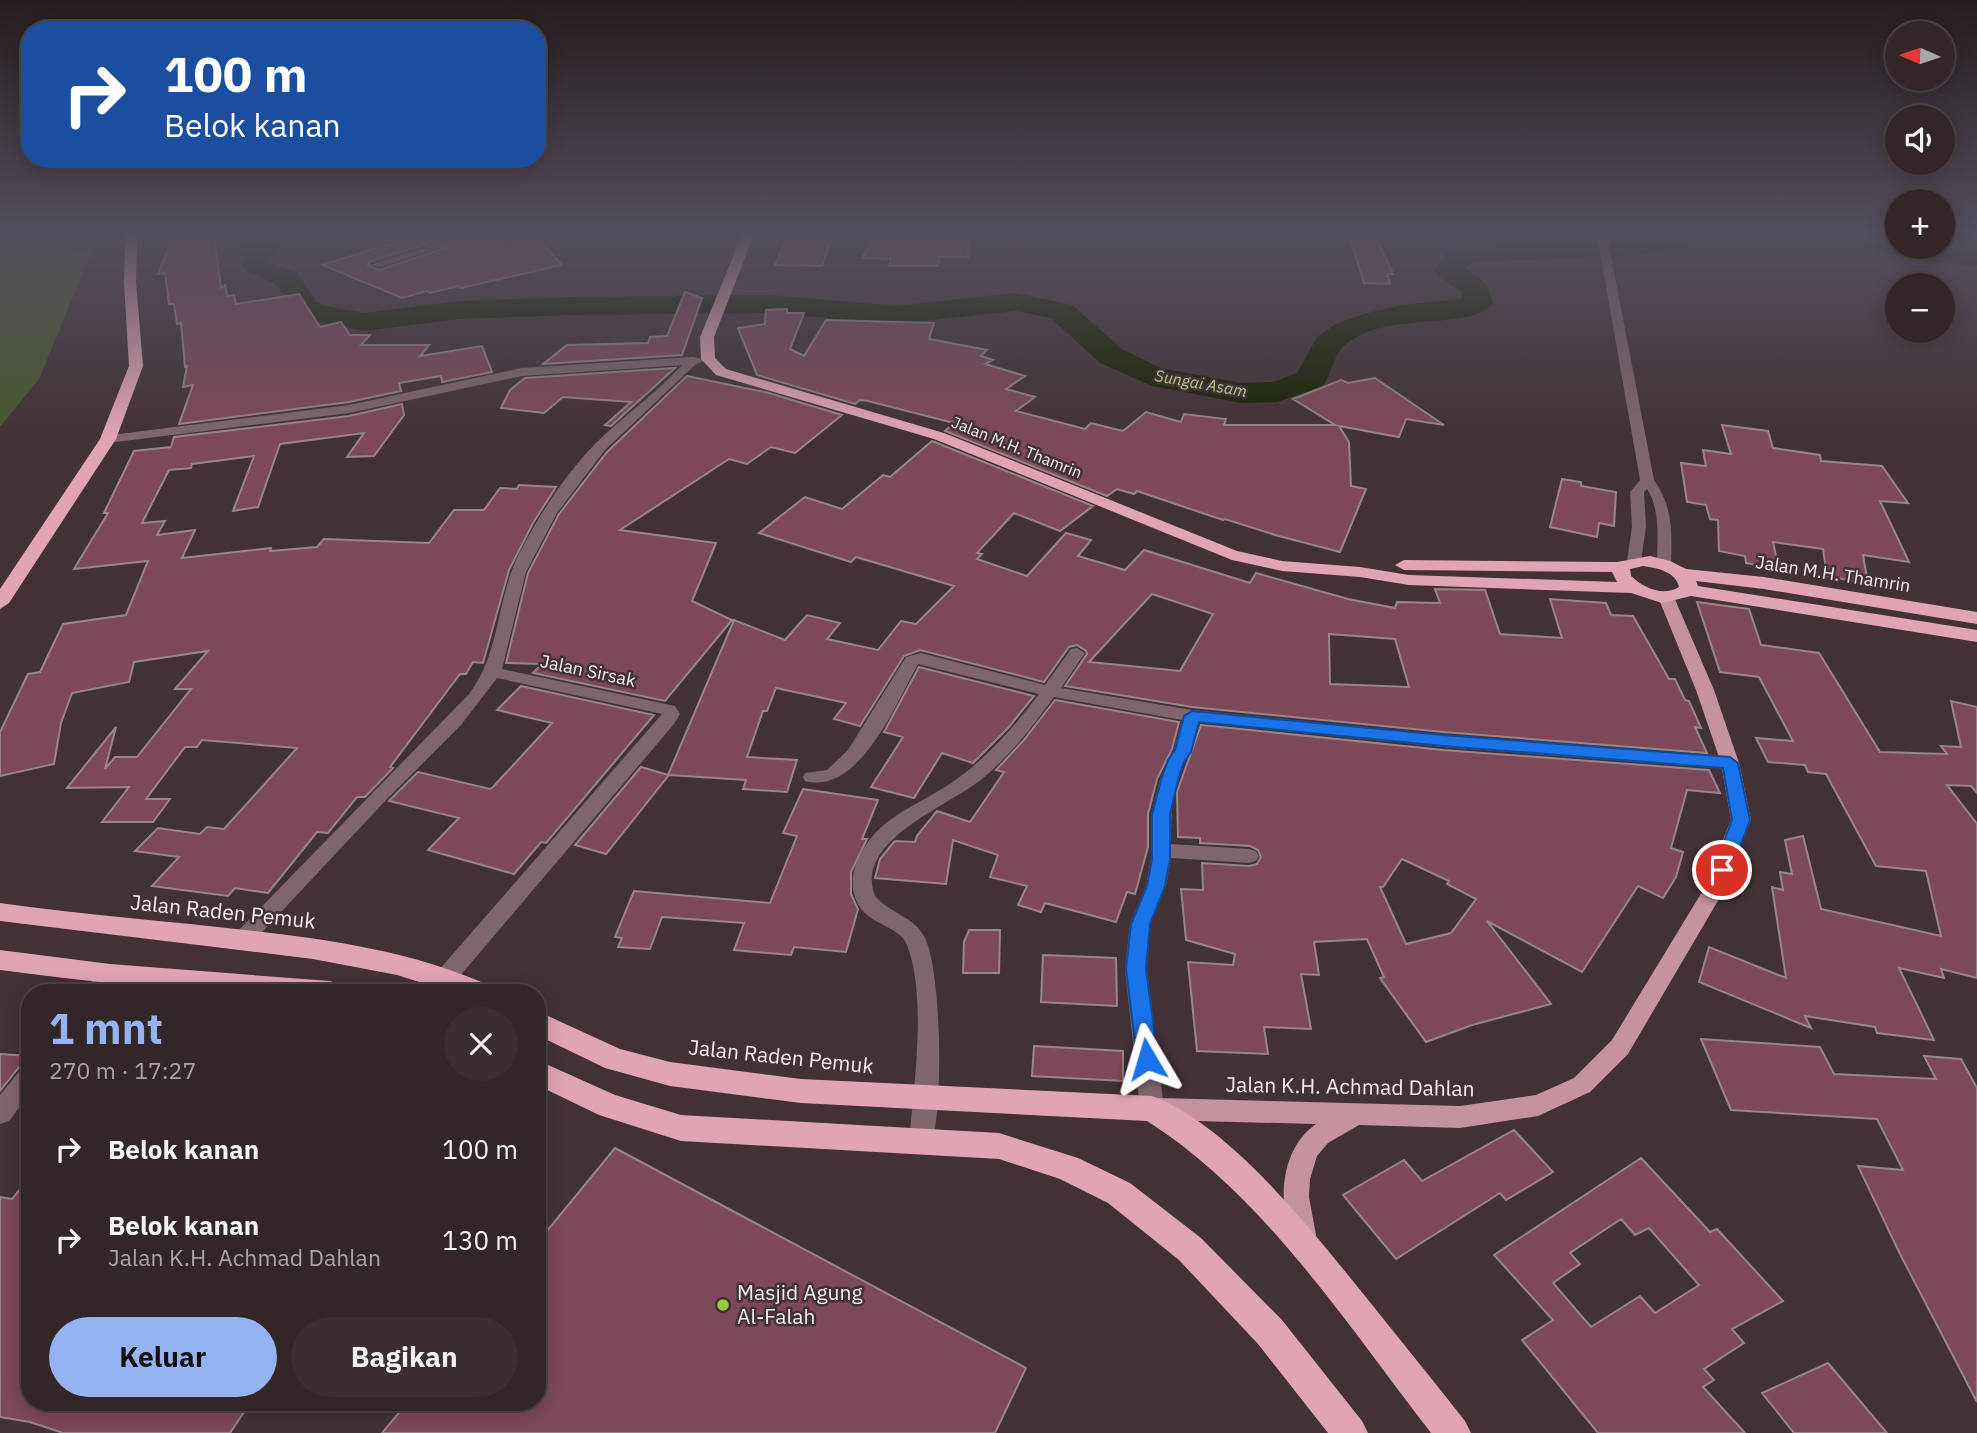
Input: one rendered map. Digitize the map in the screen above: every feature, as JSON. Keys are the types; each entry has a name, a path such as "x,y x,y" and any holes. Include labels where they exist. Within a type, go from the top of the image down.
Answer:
{"highway":[{"path":"0,603 108,439 136,366 131,302"},
{"path":"700,360 720,302"},
{"name":"Jalan M.H. Thamrin","path":"700,360 747,381 939,436 1232,555 1282,566 1360,572 1409,580 1634,588 1666,597"},
{"path":"1628,564 1622,578 1634,588"},
{"name":"Jalan M.H. Thamrin","path":"1360,572 1404,565 1664,565"},
{"path":"1664,565 1685,582 1675,596 1666,597"},
{"name":"Jalan M.H. Thamrin","path":"1685,582 1764,583 1977,618"},
{"name":"Jalan M.H. Thamrin","path":"1685,582 1977,636"},
{"name":"Jalan Raden Pemuk","path":"0,912 82,925 243,939 370,958 446,977 460,984"},
{"path":"0,960 102,983 127,984"},
{"name":"Jalan Raden Pemuk","path":"546,1026 615,1060 670,1074 801,1091 1152,1109"},
{"path":"546,1076 609,1106 681,1128 999,1146 1067,1168 1119,1193 1190,1249 1270,1332 1350,1433"},
{"path":"1152,1109 1186,1130 1259,1195 1312,1255 1453,1433"}],"main road":[{"name":"Jalan K.H. Achmad Dahlan","path":"1152,1109 1460,1117 1538,1105 1582,1086 1620,1048 1712,894 1741,820 1730,763 1705,690 1666,597"},
{"path":"1312,1255 1297,1212 1295,1191 1304,1154 1315,1139 1329,1128 1364,1113"}],"street":[{"path":"1614,302 1647,480 1658,497 1665,531 1664,565"},
{"path":"108,439 349,409 522,372 700,360"},
{"path":"243,939 377,798 466,710 494,672 507,610 524,559 573,479 600,447 700,360"},
{"path":"1628,564 1639,526 1637,492 1647,480"},
{"path":"921,1141 925,1097 924,966 916,939 909,932 874,912 864,893 862,877 870,852 882,839 916,812 987,766 1019,732 1077,653"},
{"path":"813,777 835,774 846,762 866,739 912,661 916,659 930,660 1049,691 1192,716 1457,742 1730,763"},
{"name":"Jalan Sirsak","path":"446,977 668,720 671,713 668,710 494,672"},
{"path":"1152,1109 1136,969 1140,924 1156,886 1161,850 1161,815 1176,760 1186,743 1192,716"},
{"path":"1161,850 1249,856"},
{"path":"0,1113 21,1086"}],"green space":[{"path":"0,302 71,302 39,379 0,427"}],"building":[{"path":"169,302 236,302 236,304 304,302 320,327 341,322 350,335 370,335 361,345 429,345 420,356 482,346 492,372 442,382 441,376 399,383 401,391 349,402 179,424 193,385 183,387 187,366 185,367 181,323 177,324 174,304"},
{"path":"681,302 701,302 682,355 543,364 567,345 648,343 650,337 667,336"},
{"path":"787,309 787,313 804,313 790,349 804,356 826,320 934,323 929,339 987,350 981,356 993,360 985,364 1025,376 1006,389 1035,397 1016,411 1085,429 1091,423 1123,431 1146,412 1181,422 1184,414 1226,419 1224,425 1335,425 1293,399 1341,380 1348,383 1375,378 1444,425 1406,419 1399,437 1339,426 1349,442 1351,486 1366,489 1340,552 1223,520 1137,491 1134,494 1117,489 1107,496 945,431 954,423 868,401 860,400 855,404 757,375 738,328 765,324 766,310"},
{"path":"675,368 611,426 605,425 631,402 563,397 544,413 501,408 510,390 525,378"},
{"path":"687,376 769,393 842,415 795,453 771,447 747,464 729,459 620,530 716,543 692,601 732,620 665,701 533,673 542,664 506,663 528,573 559,514 607,452"},
{"path":"402,404 404,415 374,456 347,457 364,433 280,444 258,507 233,511 254,456 192,464 191,468 169,470 142,523 165,521 157,535 195,530 182,558 271,548 270,551 317,547 324,539 429,543 454,510 484,510 500,488 517,489 519,485 556,487 533,523 509,570 483,663 473,662 466,674 460,674 390,767 393,768 365,797 357,797 328,833 317,832 268,893 235,888 228,896 152,886 179,857 135,851 158,828 200,834 207,827 224,829 297,748 202,740 197,747 185,747 146,799 170,799 153,822 102,822 129,787 67,788 116,727 105,769 115,757 137,757 191,689 175,689 208,651 134,662 129,682 72,693 61,723 54,764 0,776 0,732 28,674 40,672 63,624 126,615 148,561 74,569 108,513 104,513 134,451 171,447 174,437 349,416"},
{"path":"1722,425 1768,431 1773,448 1820,455 1821,461 1882,466 1908,503 1880,501 1909,562 1863,555 1868,584 1827,576 1823,549 1773,542 1779,568 1746,563 1745,556 1719,551 1718,520 1710,519 1706,505 1687,502 1681,463 1706,466 1703,450 1731,454"},
{"path":"932,441 1093,506 1060,531 1014,513 977,553 982,554 977,559 1027,576 1066,533 1091,540 1078,556 1125,570 1144,550 1250,583 1256,573 1348,599 1395,608 1397,602 1440,603 1435,589 1485,590 1500,634 1562,638 1550,599 1606,603 1611,615 1633,616 1669,679 1675,679 1685,700 1689,701 1701,728 1695,727 1707,753 1443,732 1192,707 1065,686 1087,654 1077,645 1069,647 1044,682 920,650 904,656 860,726 834,719 846,703 776,688 767,711 763,711 747,757 797,760 787,792 743,789 746,780 669,775 606,854 575,845 641,767 668,775 734,620 785,640 807,615 840,623 827,639 878,650 901,621 916,624 954,586 856,557 851,562 759,533 805,497 842,509 883,475 890,477","holes":["1152,594 1213,614 1180,671 1089,662","1329,634 1395,639 1409,687 1330,684"]},
{"path":"1562,479 1581,482 1581,486 1616,492 1614,526 1599,523 1597,537 1550,527"},
{"path":"1697,602 1749,609 1761,645 1819,653 1880,752 1947,754 1941,746 1961,747 1951,701 1977,707 1977,793 1971,786 1947,785 1977,824 1977,978 1941,969 1944,978 1899,968 1934,1040 1877,1033 1875,1027 1805,1016 1811,1028 1699,982 1709,947 1786,978 1772,887 1783,890 1780,872 1792,874 1785,840 1803,836 1821,909 1941,936 1926,871 1876,866 1826,774 1808,772 1805,765 1768,762 1756,738 1793,741 1759,677 1720,672"},
{"path":"919,667 1034,696 1008,728 973,763 942,753 914,798 871,787 903,737 884,732"},
{"path":"521,686 654,715 546,843 541,842 514,874 428,850 459,818 389,801 418,772 490,789 493,787 552,723 497,710"},
{"path":"1055,700 1179,722 1172,749 1157,779 1148,814 1148,847 1135,894 1127,892 1116,922 1045,903 1041,912 1018,905 1027,886 990,877 998,855 953,840 946,884 875,878 880,859 893,843 915,842 937,811 970,822 1004,772 996,770"},
{"path":"1201,725 1443,750 1709,770 1720,793 1687,790 1671,848 1683,852 1676,877 1663,898 1638,886 1582,972 1487,921 1551,1004 1472,1025 1426,1042 1380,978 1384,977 1367,939 1314,942 1319,975 1301,974 1311,1029 1264,1027 1268,1054 1197,1051 1188,962 1233,965 1235,954 1186,940 1181,889 1203,890 1202,863 1249,866 1257,864 1261,857 1258,850 1250,846 1200,843 1200,838 1178,837 1177,792","holes":["1402,859 1449,881 1447,884 1476,899 1451,933 1406,944 1380,887 1383,887"]},
{"path":"803,789 878,800 862,839 867,839 851,872 851,894 858,909 846,952 794,947 791,955 734,950 744,923 662,917 650,949 618,947 622,938 615,937 634,891 770,903 797,836 783,833"},
{"path":"969,930 1000,930 999,973 963,973 964,942"},
{"path":"1043,955 1116,958 1117,1006 1041,1002"},
{"path":"1701,1039 1820,1047 1834,1074 1936,1079 1924,1056 1961,1059 1977,1088 1977,1402 1900,1254 1858,1166 1903,1170 1877,1119 1731,1110"},
{"path":"1034,1046 1123,1051 1123,1081 1032,1076"},
{"path":"0,1054 21,1055 21,1066 0,1091"},
{"path":"1514,1130 1553,1172 1506,1200 1500,1193 1396,1259 1343,1195 1404,1160 1422,1181"},
{"name":"Masjid Agung Al-Falah","path":"615,1148 1026,1368 995,1433 382,1433 400,1411 546,1411 546,1232"},
{"path":"1641,1158 1710,1232 1717,1229 1783,1301 1732,1329 1744,1343 1704,1369 1714,1380 1703,1387 1745,1433 1598,1433 1522,1340 1553,1320 1494,1255","holes":["1621,1219 1635,1235 1649,1228 1699,1285 1655,1313 1640,1296 1591,1327 1553,1283 1580,1264 1570,1253"]},
{"path":"21,1188 21,1411 244,1412 230,1433 63,1433 30,1422 0,1417 0,1197 12,1199"},
{"path":"1828,1363 1887,1433 1794,1433 1762,1393"}],"waterway":[{"name":"Sungai Asam","path":"302,302 313,312 364,322 460,310 573,306 769,304 895,315 1016,302 1061,311 1111,356 1152,376 1241,393 1277,392 1311,379 1328,344 1360,325 1402,314 1459,310 1478,302"}],"place":[{"name":"Masjid Agung Al-Falah","path":"723,1305"}],"route":[{"path":"1147,1059 1136,969 1140,924 1156,886 1161,859 1161,815 1169,780 1176,760 1183,752 1192,716 1443,741 1730,763 1741,820 1722,870"}]}
